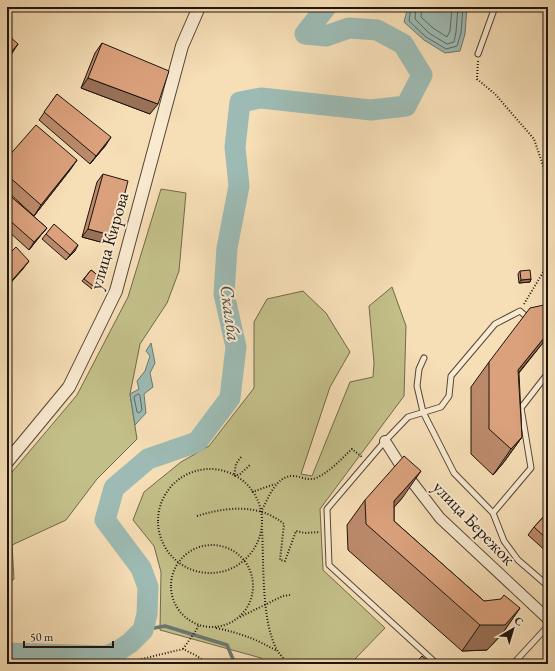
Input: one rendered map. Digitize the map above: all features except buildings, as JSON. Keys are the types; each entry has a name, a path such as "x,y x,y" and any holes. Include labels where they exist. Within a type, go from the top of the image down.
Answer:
{"street":[{"name":"улица Кирова","path":"7,462 69,387 116,291 182,46 199,7"},
{"name":"улица Бережок","path":"385,441 406,474 440,518 548,619"}],"lane":[{"path":"478,54 495,7"},
{"path":"437,664 329,565 327,509 385,441 408,417 441,407 449,396 451,376 495,324 520,311 531,321"},
{"path":"424,358 419,369 416,386 423,412 454,473 493,513 504,541 518,560 548,586"},
{"path":"493,513 531,468 521,408 548,373"},
{"path":"513,664 548,626"}],"path":[{"path":"478,54 477,79 499,99 534,139 548,180"},
{"path":"520,311 548,263 548,254"},
{"path":"252,492 276,484 286,477 294,476 307,480 316,478 335,466 352,449 368,462"},
{"path":"234,476 236,464 241,457"},
{"path":"234,476 240,474 250,465"},
{"path":"262,524 259,538 251,554 244,560 234,568 218,573 203,573 186,568 178,563 167,551 159,533 158,519 160,506 167,491 179,479 191,473 204,470 218,470 234,476 248,486 257,500 261,512 262,524 265,604 269,630 277,651"},
{"path":"261,512 276,484"},
{"path":"197,516 216,510 241,508 261,512 276,518 284,524 280,560 285,561 296,531 304,533 328,532"},
{"path":"238,619 246,610 252,598 253,582 251,572 244,560 232,550 222,546 206,545 191,550 181,558 173,571 170,583 172,598 179,612 190,621 199,625 242,634 258,640 277,651 289,664"},
{"path":"215,628 228,625 265,604 290,595"},
{"path":"121,664 183,649 199,625"},
{"path":"183,649 197,656 208,664"}],"shaded area":[{"path":"161,189 186,193 179,271 167,303 140,344 130,394 137,439 97,479 66,520 12,545 14,579 7,584 7,478 77,395 128,297"},
{"path":"392,287 406,326 404,396 320,509 323,570 385,628 355,659 360,664 269,664 261,658 160,630 161,572 154,546 133,520 144,492 181,462 209,446 254,388 254,322 267,299 303,291 326,313 350,352 330,387 301,474 312,476 350,382 373,377 374,363 369,306"}],"water":[{"path":"408,7 467,7 465,34 460,51 445,53 424,40 404,22"},
{"path":"151,343 155,363 150,373 153,387 144,394 146,413 135,425 130,394 139,389 137,381 145,371 150,356 146,351"}],"waterway":[{"name":"Скалба","path":"7,653 106,656 118,651 130,643 143,630 147,614 148,587 141,568 105,520 114,488 148,459 197,442 230,398 236,347 224,294 227,248 239,186 235,147 240,102 261,98 371,110 406,106 422,75 403,44 377,30 349,28 326,36 305,34 326,7"},
{"path":"143,630 165,626 227,645 235,664"}]}
